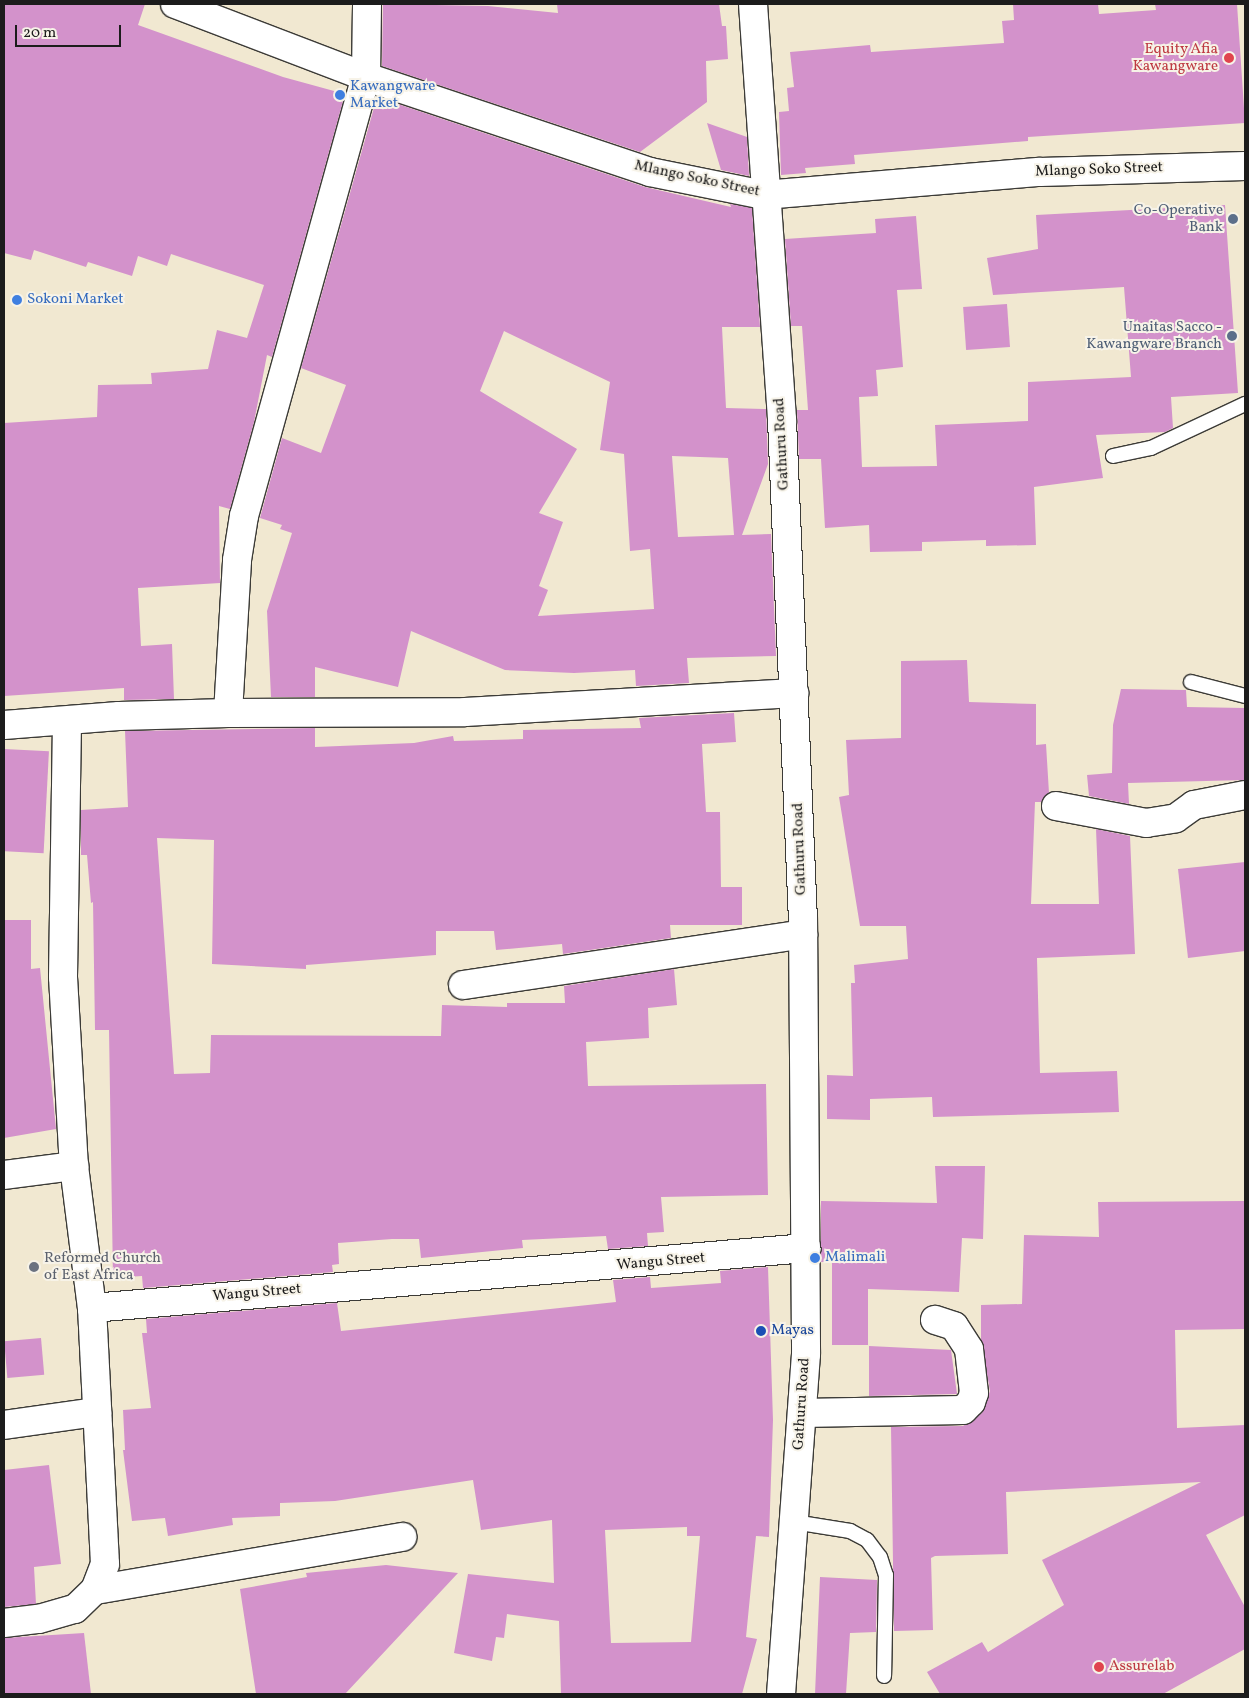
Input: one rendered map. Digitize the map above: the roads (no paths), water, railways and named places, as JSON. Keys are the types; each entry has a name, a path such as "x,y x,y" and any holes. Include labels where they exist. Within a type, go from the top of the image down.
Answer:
{"street":[{"name":"Mlango Soko Street","path":"175,4 366,77 650,172 764,195 1040,172 1245,166"},
{"path":"228,713 237,560 244,516 366,77 367,4"},
{"name":"Gathuru Road","path":"753,4 764,195 782,420 803,934 806,1354 780,1694"},
{"path":"4,725 67,722 119,716 228,713 465,712 794,693"},
{"path":"4,1622 39,1619 75,1609 96,1590 104,1564 92,1308 74,1166 63,977 67,722"},
{"path":"1056,806 1146,823 1176,818 1194,805 1245,794"},
{"path":"463,985 803,934"},
{"path":"4,1175 74,1166"},
{"name":"Wangu Street","path":"92,1308 806,1248"},
{"path":"802,1413 963,1410 971,1402 974,1393 969,1349 954,1326 935,1320"},
{"path":"4,1425 97,1412"},
{"path":"96,1590 402,1537"}],"lane":[{"path":"1113,456 1151,448 1245,404"},
{"path":"1191,682 1245,696"},
{"path":"794,1522 850,1531 867,1540 880,1557 886,1576 884,1676"}],"place":[{"name":"Equity Afia Kawangware","path":"1229,58"},
{"name":"Kawangware Market","path":"340,95"},
{"name":"Co-Operative Bank","path":"1233,219"},
{"name":"Sokoni Market","path":"17,300"},
{"name":"Unaitas Sacco - Kawangware Branch","path":"1232,336"},
{"name":"Malimali","path":"815,1258"},
{"name":"Reformed Church of East Africa","path":"34,1267"},
{"name":"Mayas","path":"761,1331"},
{"name":"Assurelab","path":"1099,1667"}]}
